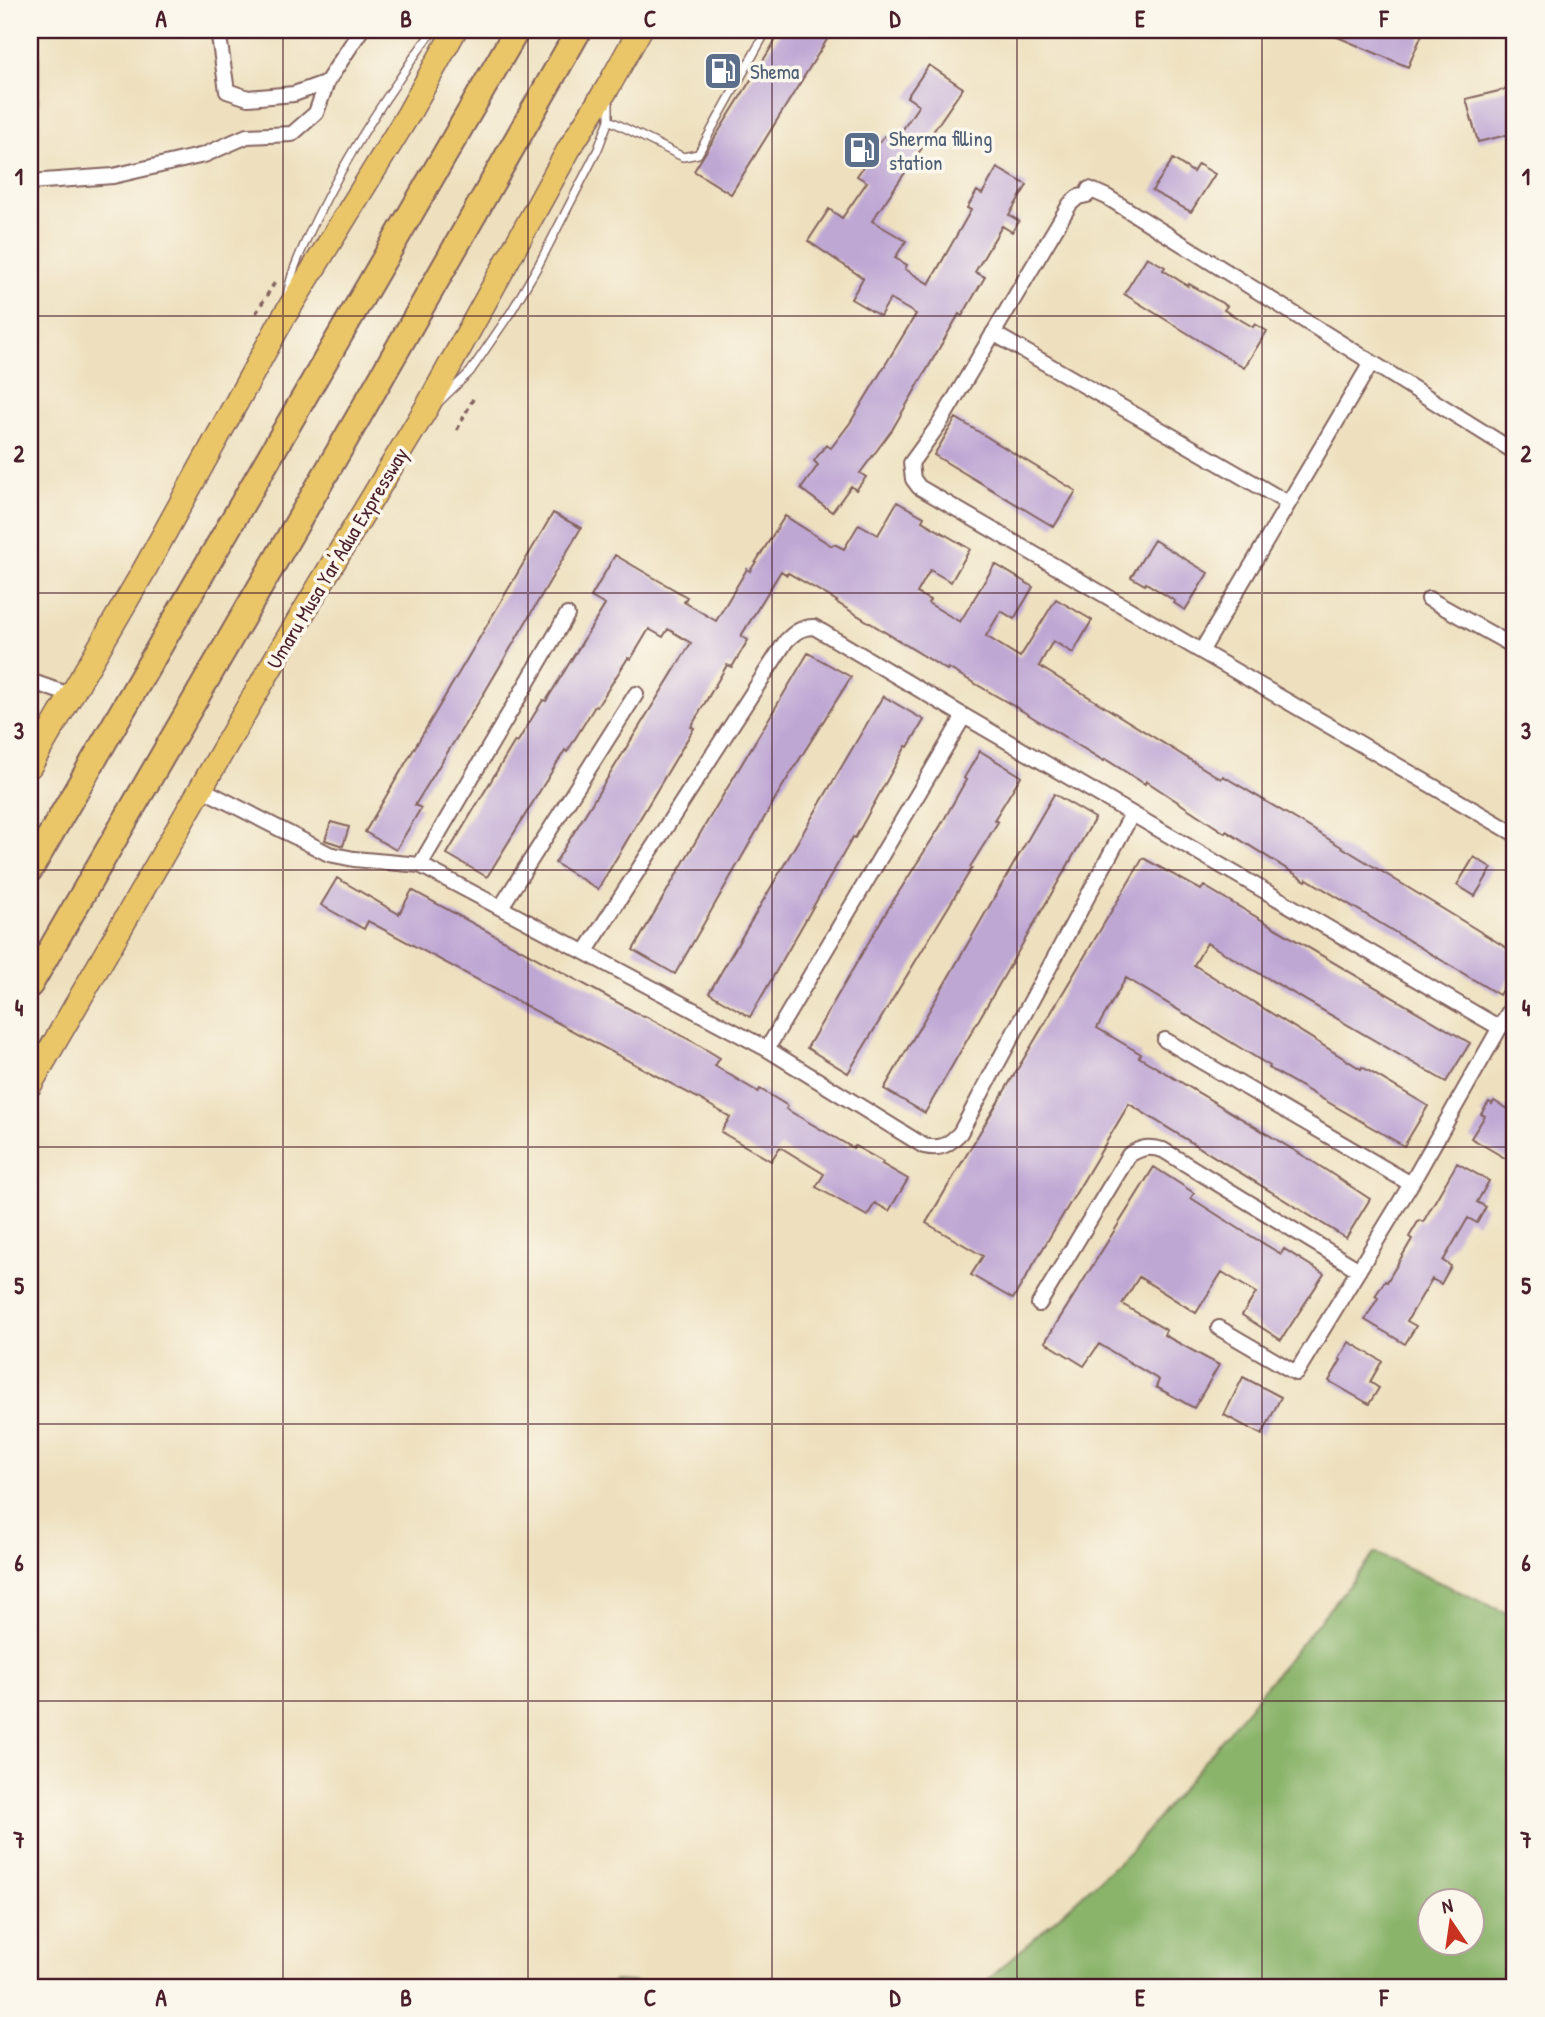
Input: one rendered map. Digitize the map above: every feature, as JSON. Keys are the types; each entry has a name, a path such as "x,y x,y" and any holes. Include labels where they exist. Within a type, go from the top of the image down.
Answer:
{"highway":[{"path":"30,766 142,574 283,318 408,115 455,30"},
{"path":"30,870 517,30"},
{"path":"30,985 579,30"},
{"name":"Umaru Musa Yar'Adua Expressway","path":"30,1085 279,653 427,407 569,149 608,87 639,30"}],"street":[{"path":"218,30 227,90 248,98 294,94 327,82"},
{"path":"30,182 113,176 204,155 247,136 292,134 316,113 327,82 360,30"},
{"path":"1515,452 1107,197 1089,189 1087,195 1078,197 1070,204 940,423 911,463 913,478 919,487 1515,834"},
{"path":"993,333 1288,503"},
{"path":"1202,650 1371,363"},
{"path":"1429,599 1515,647"},
{"path":"420,865 568,615"},
{"path":"586,951 786,641 795,632 814,627 1500,1028"},
{"path":"30,681 70,695"},
{"path":"501,907 636,694"},
{"path":"767,1049 964,716"},
{"path":"202,789 329,854 420,865 767,1049 924,1146 937,1149 950,1143 960,1133 1132,814"},
{"path":"1219,1328 1296,1373 1412,1184 1515,1001"},
{"path":"1165,1040 1412,1184"},
{"path":"1039,1304 1129,1155 1141,1148 1150,1147 1163,1150 1359,1270"}],"lane":[{"path":"283,318 289,281 322,206 379,108 435,30"},
{"path":"609,120 683,157 698,154 767,30"},
{"path":"427,407 442,400 470,372 511,312 598,149 609,120 608,87"}],"path":[{"path":"256,313 280,274"},
{"path":"457,429 474,397"}],"green space":[{"path":"30,30 39,30 37,157 30,158"},
{"path":"1375,1553 1515,1617 1515,1987 980,1987 1130,1852"},
{"path":"615,1981 704,1987 606,1987"}],"building":[{"path":"782,30 833,30 731,194 694,171"},
{"path":"1321,30 1424,30 1408,67"},
{"path":"929,65 963,88 872,221 906,241 895,258 907,265 905,269 929,284 971,210 967,208 977,191 982,194 997,168 1027,185 1009,215 1019,221 1012,232 1002,226 975,272 985,277 962,316 959,314 892,430 860,473 866,477 856,490 851,486 832,512 801,489 818,465 814,461 826,445 831,448 850,423 916,314 890,299 880,316 851,299 863,278 808,241 829,209 842,218 867,182 857,176 866,163 860,159 871,144 876,147 885,135 895,141 919,105 907,97"},
{"path":"1515,87 1515,133 1478,142 1466,99"},
{"path":"1173,159 1193,172 1198,164 1215,174 1191,212 1152,191"},
{"path":"1147,257 1165,267 1163,270 1188,286 1189,284 1227,306 1224,310 1253,327 1255,324 1267,331 1244,368 1124,294"},
{"path":"956,418 1076,491 1054,527 934,455"},
{"path":"897,502 924,517 922,521 970,549 951,582 930,570 917,593 930,600 928,603 960,622 995,564 1033,587 1014,619 1001,611 986,636 1020,657 1056,599 1092,620 1073,653 1053,641 1039,666 1221,779 1223,776 1515,953 1515,969 1499,995 1226,831 1225,833 1146,781 1145,784 1105,759 1104,761 1024,712 948,668 947,670 837,601 781,571 741,636 748,640 732,667 727,665 691,727 694,728 598,889 555,863 691,643 668,629 663,637 649,629 631,659 628,658 597,707 595,706 567,752 565,750 487,877 447,854 515,741 517,743 543,700 546,701 605,605 591,597 615,555 687,597 684,602 716,621 747,569 750,571 785,516 832,546 834,544 844,549 859,524 878,535"},
{"path":"553,513 581,528 415,805 421,808 396,850 365,832"},
{"path":"1154,540 1208,573 1185,610 1146,583 1145,585 1131,577"},
{"path":"808,653 851,677 779,792 675,974 633,950"},
{"path":"883,696 924,720 908,747 906,746 750,1017 709,993"},
{"path":"980,751 1021,776 994,820 998,822 970,867 972,868 848,1073 807,1048 885,914 941,825"},
{"path":"1054,794 1095,818 925,1113 884,1089"},
{"path":"331,822 349,827 343,846 325,840"},
{"path":"1474,857 1492,868 1475,896 1457,885"},
{"path":"1143,858 1201,890 1204,886 1470,1043 1446,1082 1207,943 1194,965 1361,1069 1362,1067 1428,1106 1404,1146 1269,1068 1270,1066 1126,978 1097,1028 1141,1054 1139,1057 1370,1199 1346,1238 1129,1104 1013,1299 971,1275 983,1256 926,1223"},
{"path":"337,878 399,914 412,890 692,1041 720,1058 715,1066 758,1092 760,1089 788,1106 786,1109 883,1162 882,1164 908,1179 889,1211 875,1203 867,1216 816,1187 824,1174 780,1147 771,1161 721,1132 730,1117 696,1097 368,921 364,929 321,905"},
{"path":"1494,1101 1515,1113 1515,1164 1471,1138 1485,1116 1481,1114 1489,1102 1492,1104"},
{"path":"1457,1163 1489,1181 1477,1202 1486,1207 1477,1223 1468,1218 1443,1261 1451,1266 1441,1284 1432,1279 1407,1321 1416,1326 1405,1344 1365,1320 1378,1298 1375,1296 1385,1281 1387,1282 1412,1239 1409,1237 1419,1220 1423,1222"},
{"path":"1154,1167 1194,1193 1191,1198 1241,1230 1281,1254 1284,1249 1324,1274 1281,1340 1242,1315 1256,1293 1222,1272 1196,1313 1139,1277 1122,1304 1166,1330 1164,1335 1219,1365 1194,1408 1156,1387 1159,1380 1099,1344 1084,1366 1045,1342"},
{"path":"1349,1342 1382,1361 1370,1382 1379,1388 1369,1404 1329,1381"},
{"path":"1243,1377 1281,1397 1262,1435 1224,1415"}],"place":[{"name":"Shema","path":"723,71"},
{"name":"Sherma filling station","path":"862,150"}]}
